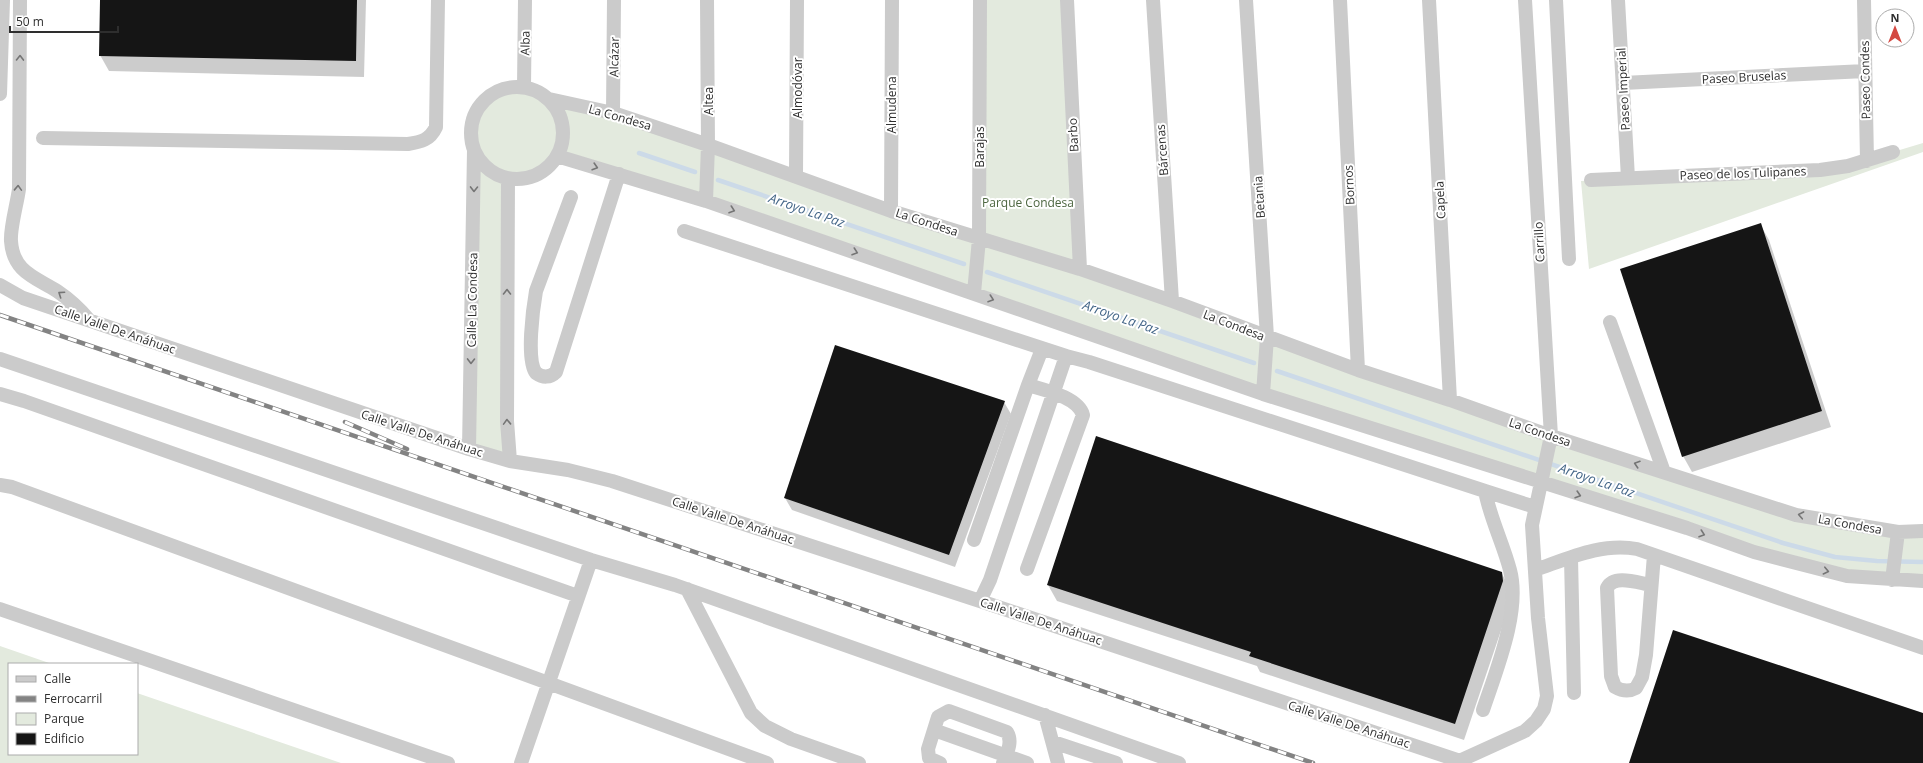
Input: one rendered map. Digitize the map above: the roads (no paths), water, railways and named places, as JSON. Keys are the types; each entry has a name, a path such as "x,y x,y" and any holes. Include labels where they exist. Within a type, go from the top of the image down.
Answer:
{"street":[{"path":"0,94 3,0"},
{"path":"20,0 19,189 17,207 11,232 13,251 16,260 26,273 68,298 89,320"},
{"path":"43,138 408,144 420,142 432,135 436,127 438,0"},
{"name":"Alba","path":"524,87 526,0"},
{"name":"Alcázar","path":"613,113 614,0"},
{"name":"Altea","path":"706,201 708,145 707,0"},
{"name":"Almodóvar","path":"796,176 797,0"},
{"name":"Almudena","path":"891,211 892,0"},
{"name":"Barajas","path":"974,293 979,239 980,0"},
{"name":"Barbo","path":"1067,0 1080,269"},
{"name":"Bárcenas","path":"1153,0 1172,301"},
{"name":"Betania","path":"1246,0 1267,337 1263,394"},
{"name":"Bornos","path":"1340,0 1358,370"},
{"name":"Capela","path":"1429,0 1450,400"},
{"name":"Carrillo","path":"1463,762 1524,731 1536,722 1544,710 1547,696 1534,570 1532,525 1551,440 1525,0"},
{"path":"1556,0 1569,259"},
{"name":"Paseo Imperial","path":"1618,0 1628,178"},
{"name":"Paseo Condes","path":"1864,0 1866,160"},
{"name":"Paseo Bruselas","path":"1623,83 1865,71"},
{"path":"510,87 524,87 537,91 549,99 558,111 563,126 563,142 557,156 544,170 527,178 508,178 494,172 482,163 474,150 471,137 472,123 477,110 486,99 497,91 510,87"},
{"name":"La Condesa","path":"549,99 613,113 796,176 891,211 1080,269 1172,301 1358,370 1450,400 1551,440 1664,472 1796,514 1897,536 1923,531"},
{"name":"Calle La Condesa","path":"469,449 474,150"},
{"name":"Paseo de los Tulipanes","path":"1591,180 1820,170 1848,166 1893,152"},
{"path":"557,156 706,201 1263,394 1542,479 1754,552 1847,576 1893,576 1923,581"},
{"path":"571,197 536,291 533,306 531,363 536,373 544,377 553,375 556,372 619,174"},
{"path":"508,178 507,421 510,461"},
{"path":"684,231 1042,349 1089,362 1535,507"},
{"name":"Calle Valle De Anáhuac","path":"0,285 23,298 469,449 510,461 568,470 612,480 980,600 1463,762"},
{"path":"1610,322 1664,472"},
{"path":"974,540 1042,349"},
{"path":"980,600 990,580 1066,356"},
{"path":"0,359 590,560 687,589 1179,763"},
{"path":"1027,569 1083,415 1082,410 1074,402 1028,385"},
{"path":"0,394 24,400 578,596"},
{"path":"0,485 12,488 549,682 767,763"},
{"path":"1483,710 1506,637 1512,593 1510,570 1488,507 1485,491"},
{"path":"1893,576 1897,536"},
{"path":"1534,570 1570,558 1612,547 1624,546 1923,648"},
{"path":"1651,585 1616,580 1609,584 1607,588 1611,676 1615,688 1620,690 1626,691 1636,688 1642,677 1646,655 1654,555"},
{"path":"1570,558 1574,693"},
{"path":"521,763 590,560"},
{"path":"687,589 751,713 765,726 791,739 859,763"},
{"path":"0,609 448,763"},
{"path":"940,763 932,760 928,754 938,717 946,711 954,712 1007,732 1010,744 1005,759"},
{"path":"1045,715 1058,763"},
{"path":"934,730 1005,759 1027,763"},
{"path":"1053,742 1116,763"}],"waterway":[{"name":"Arroyo La Paz","path":"639,153 695,172"},
{"name":"Arroyo La Paz","path":"718,180 964,264"},
{"name":"Arroyo La Paz","path":"987,272 1254,363"},
{"name":"Arroyo La Paz","path":"1277,371 1783,543 1835,557 1877,561 1923,562"}],"railway":[{"path":"0,315 1313,763"},
{"path":"345,422 407,449"}],"park label":[{"name":"Parque Condesa","path":"1028,202"}]}
